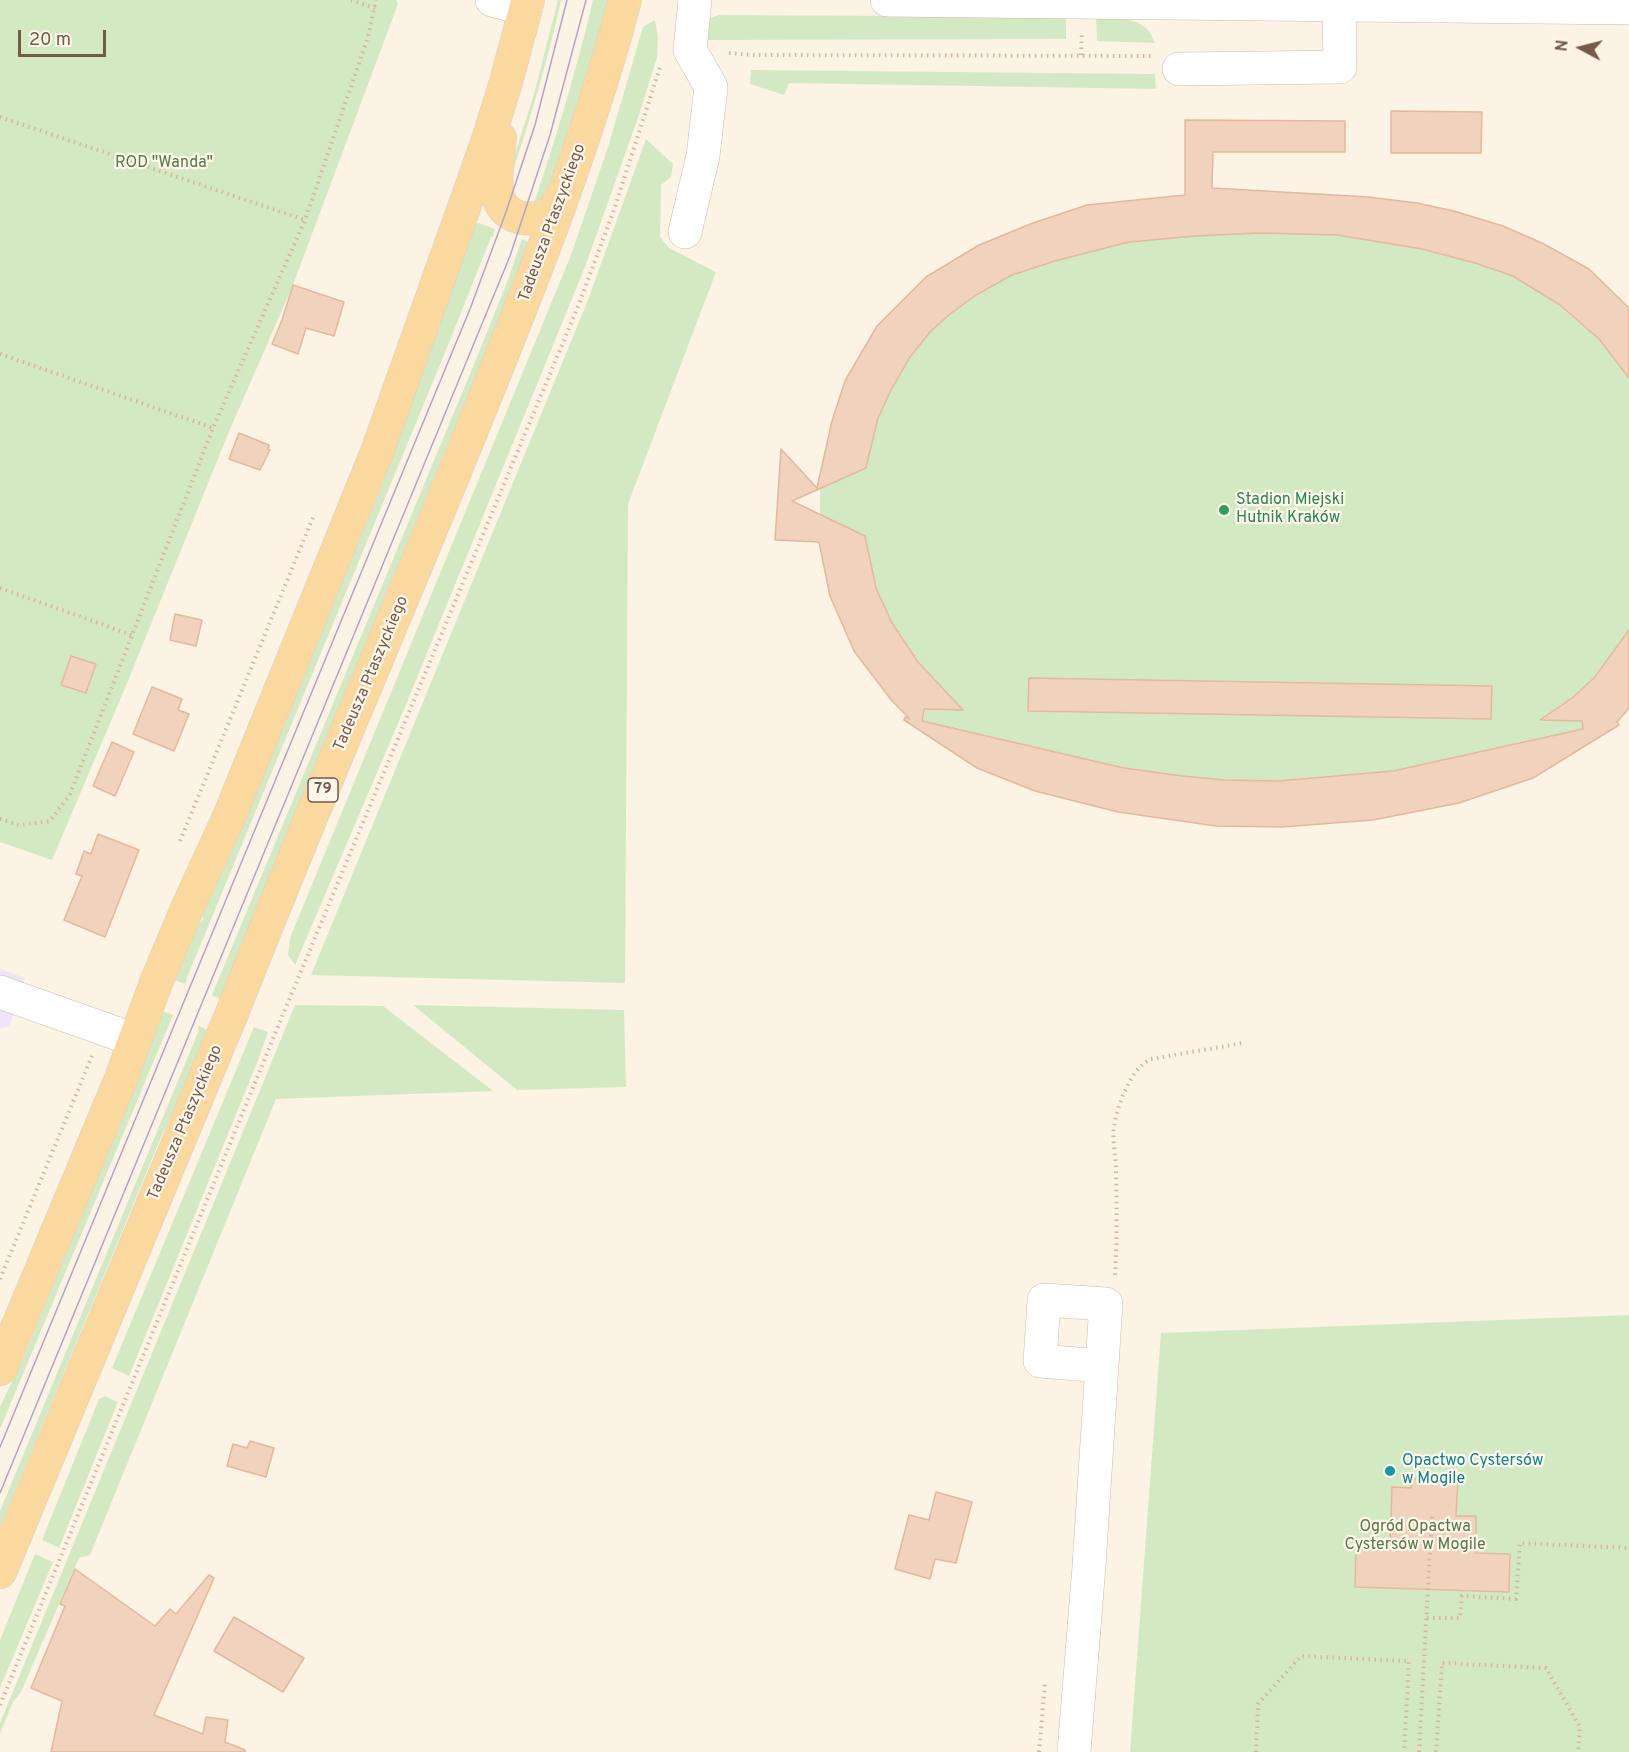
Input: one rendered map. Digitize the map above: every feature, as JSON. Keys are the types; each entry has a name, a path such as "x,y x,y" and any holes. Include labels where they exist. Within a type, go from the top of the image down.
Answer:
{"main road":[{"name":"Tadeusza Ptaszyckiego","path":"0,1572 530,288 600,89 625,0"},
{"path":"0,1369 135,1040 161,969 229,818 373,463 452,243 506,82 526,4"},
{"path":"506,82 497,183 497,192 502,207 515,216 532,219 550,212 567,186"}],"lane":[{"path":"492,0 526,4"},
{"path":"685,232 703,156 711,87 690,50 695,0"},
{"path":"887,0 1629,8"},
{"path":"1167,62 1340,67 1331,3"},
{"path":"0,992 135,1040"},
{"path":"1074,1752 1089,1554 1102,1366 1106,1304 1044,1300 1040,1360 1102,1366"}],"path":[{"path":"351,0 375,8"},
{"path":"0,819 19,825 50,820 70,794 213,428 305,220 368,37 376,0"},
{"path":"0,1705 277,1029 577,309 637,140 665,46 753,55 1167,62"},
{"path":"0,117 305,220"},
{"path":"0,354 213,428"},
{"path":"177,849 316,512"},
{"path":"0,588 132,634"},
{"path":"1106,1304 1114,1289 1118,1230 1114,1126 1130,1081 1136,1070 1151,1059 1243,1043"},
{"path":"0,1279 94,1052"},
{"path":"1419,1752 1432,1516"},
{"path":"1428,1618 1460,1618 1462,1596 1516,1599 1520,1543 1629,1548"},
{"path":"1256,1752 1258,1704 1301,1656 1409,1661 1404,1752"},
{"path":"1436,1752 1442,1663 1546,1668 1581,1726 1578,1752"}],"shaded area":[{"path":"0,969 25,978 9,1027 0,1028"}],"green space":[{"name":"ROD \"Wanda\"","path":"0,0 396,0 398,4 293,285 228,434 128,681 52,860 0,842"},
{"path":"558,0 561,0 550,46 510,181 512,163 534,94"},
{"path":"593,0 609,0 568,135 546,194 539,200 535,200 566,101"},
{"path":"719,15 1066,17 1066,39 704,40 708,19"},
{"path":"1096,15 1137,22 1148,30 1155,43 1097,41"},
{"path":"655,20 658,38 657,57 585,267 405,707 295,965 288,955 290,938 571,255 608,147 643,27"},
{"path":"751,70 1155,74 1156,89 789,83 784,95 750,84"},
{"path":"646,139 673,164 671,177 661,185 660,237 669,248 716,272 628,504 625,983 311,975 588,300"},
{"name":"Stadion Miejski Hutnik Kraków","path":"1271,192 1319,193 1417,203 1454,211 1503,226 1542,243 1589,269 1629,308 1629,708 1608,732 1533,778 1459,803 1373,820 1282,827 1216,826 1118,812 1035,791 977,768 929,736 892,701 854,651 820,545 820,478 832,421 845,381 877,326 926,277 979,245 1033,223"},
{"path":"479,223 495,229 493,237 491,237 187,981 185,984 174,980 197,925 203,919 202,913 244,821 384,480 475,224"},
{"path":"522,239 529,242 513,286 250,924 222,1000 212,995 477,357"},
{"path":"295,1005 383,1006 493,1091 276,1099 90,1555 79,1558 21,1692 13,1702 0,1734 0,1723"},
{"path":"413,1005 624,1010 626,1087 517,1090"},
{"path":"162,1011 173,1015 0,1429 0,1407 25,1354 137,1080"},
{"path":"199,1026 209,1031 183,1093 161,1137 0,1528 0,1511"},
{"path":"254,1027 268,1032 257,1063 129,1376 112,1368"},
{"name":"Ogród Opactwa Cystersów w Mogile","path":"1629,1315 1629,1752 1130,1752 1161,1333"},
{"path":"105,1396 118,1402 59,1548 42,1540 99,1399"},
{"path":"35,1554 53,1562 0,1688 0,1640"}],"building":[{"path":"1391,111 1482,112 1481,153 1391,153"},
{"path":"1185,120 1345,121 1345,152 1213,152 1212,188 1368,197 1417,203 1454,211 1503,226 1542,243 1589,269 1629,308 1629,378 1599,339 1560,305 1513,276 1422,249 1337,235 1260,233 1196,236 1129,242 1055,261 1012,275 976,295 950,314 930,332 910,357 878,418 866,468 792,501 865,536 876,588 892,623 918,662 963,710 924,709 922,721 1124,768 1182,776 1278,781 1393,771 1583,729 1582,721 1540,720 1572,698 1594,678 1629,630 1629,708 1617,722 1619,725 1533,778 1459,803 1373,820 1282,827 1216,826 1118,812 1035,791 977,768 904,720 905,717 910,719 892,701 854,651 830,596 819,542 775,540 781,449 817,488 832,421 845,381 877,326 926,277 979,245 1033,223 1087,205 1185,195"},
{"path":"293,285 344,302 334,336 306,328 298,354 272,344"},
{"path":"239,433 269,445 270,450 260,470 229,459"},
{"path":"175,614 202,620 196,646 170,640"},
{"path":"71,656 96,664 86,693 61,685"},
{"path":"1029,678 1492,686 1491,719 1028,711"},
{"path":"152,687 182,699 178,710 189,714 174,751 133,734"},
{"path":"112,742 134,752 115,796 93,786"},
{"path":"98,834 139,850 105,937 64,920 82,876 76,874 84,851 91,854"},
{"path":"250,1441 274,1448 266,1477 227,1466 233,1444 247,1448"},
{"path":"1411,1479 1458,1479 1456,1516 1476,1516 1476,1553 1510,1554 1509,1592 1355,1587 1356,1549 1390,1550 1392,1487 1411,1488"},
{"path":"936,1492 972,1502 956,1563 935,1559 930,1579 895,1569 909,1515 929,1520"},
{"path":"75,1569 155,1626 170,1609 176,1614 209,1575 214,1578 154,1715 203,1734 206,1717 228,1720 225,1742 245,1752 51,1752 62,1701 31,1688 65,1606 60,1604"},
{"path":"234,1617 304,1658 283,1692 214,1651"}],"tram line":[{"path":"0,1447 470,309 535,125 567,0"},
{"path":"0,1493 510,256 550,135 586,0"}],"place":[{"name":"Stadion Miejski Hutnik Kraków","path":"1224,510"},
{"name":"Opactwo Cystersów w Mogile","path":"1390,1471"}]}
